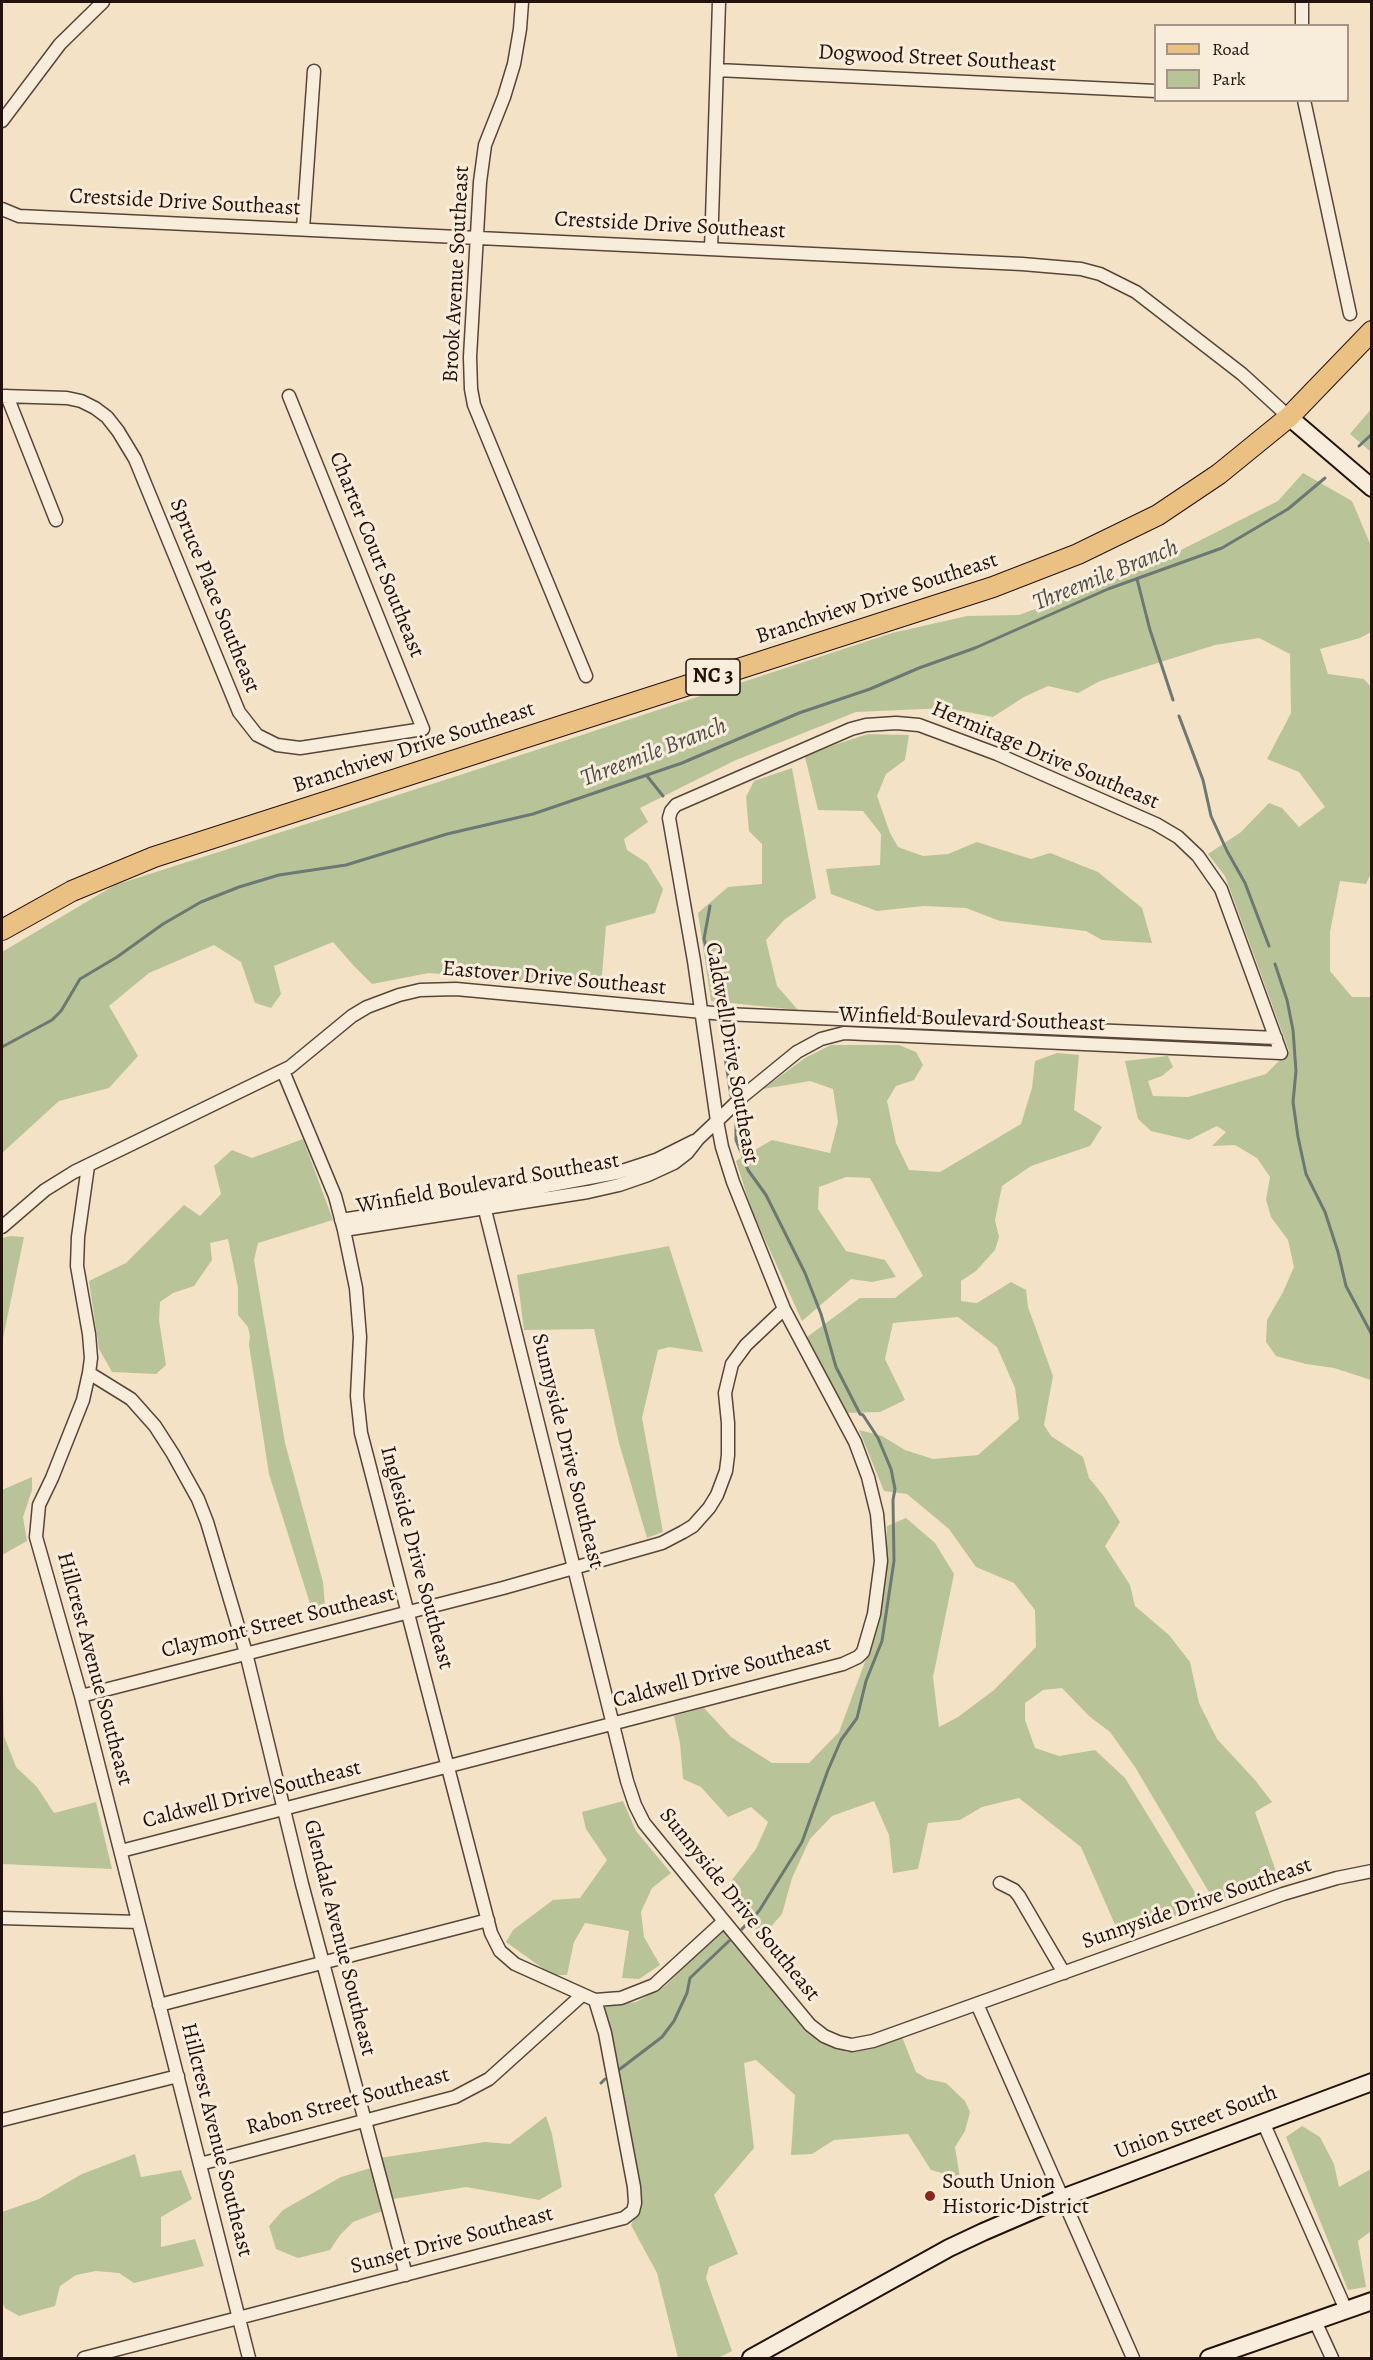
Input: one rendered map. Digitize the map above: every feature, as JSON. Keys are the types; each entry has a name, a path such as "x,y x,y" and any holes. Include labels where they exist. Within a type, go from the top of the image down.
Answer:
{"main road":[{"name":"Branchview Drive Southeast","path":"2,930 72,891 154,857 1004,583 1078,554 1158,515 1219,474 1289,417 1371,331"},
{"path":"1289,417 1371,488"},
{"name":"Union Street South","path":"752,2358 949,2248 1062,2198 1371,2082"},
{"path":"1209,2358 1371,2301"}],"street":[{"path":"2,121 60,44 103,2"},
{"name":"Brook Avenue Southeast","path":"522,2 514,64 485,145 480,182 470,357 474,405 586,675"},
{"path":"711,249 719,2"},
{"path":"1302,2 1302,24"},
{"name":"Dogwood Street Southeast","path":"717,70 1154,91"},
{"path":"303,230 314,71"},
{"path":"1304,102 1350,314"},
{"name":"Crestside Drive Southeast","path":"2,209 19,216 1022,264 1081,270 1100,274 1136,292 1242,374 1289,417"},
{"path":"4,396 56,520"},
{"name":"Spruce Place Southeast","path":"4,396 67,398 81,401 107,417 118,431 135,459 239,712 257,735 277,745 300,748 423,729"},
{"name":"Charter Court Southeast","path":"289,396 423,729"},
{"name":"Hermitage Drive Southeast","path":"671,811 676,805 851,729 866,725 896,723 932,728 1145,819 1178,837 1198,856 1221,888 1281,1053"},
{"name":"Caldwell Drive Southeast","path":"121,1851 843,1664 858,1657 868,1641 881,1561 877,1514 855,1442 784,1309 733,1182 722,1147 669,818 671,811"},
{"name":"Eastover Drive Southeast","path":"2,1227 45,1190 88,1166 283,1071 352,1016 399,994 420,990 456,989 702,1012 845,1020"},
{"name":"Winfield Boulevard Southeast","path":"845,1020 1275,1038"},
{"name":"Winfield Boulevard Southeast","path":"342,1225 484,1203 633,1169 698,1139 743,1096 797,1052 821,1039 844,1033 1281,1053"},
{"name":"Ingleside Drive Southeast","path":"283,1071 335,1196 356,1298 360,1338 357,1396 361,1433 488,1920 496,1942 507,1959 597,2006 654,1985 724,1921"},
{"name":"Hillcrest Avenue Southeast","path":"88,1166 78,1237 77,1266 89,1334 91,1358 89,1373 83,1400 52,1479 39,1505 35,1530 81,1696 249,2358"},
{"name":"Sunnyside Drive Southeast","path":"484,1203 627,1781 644,1823 810,2025 824,2036 852,2045 873,2041 1283,1894 1337,1878 1371,1871"},
{"name":"Claymont Street Southeast","path":"81,1696 574,1568 662,1543 693,1526 709,1508 722,1484 727,1463 728,1423 724,1393 732,1365 746,1345 784,1309"},
{"name":"Glendale Avenue Southeast","path":"89,1373 131,1399 155,1426 198,1499 207,1522 246,1653 323,1963 406,2275"},
{"path":"1000,1883 1014,1890 1019,1896 1064,1973"},
{"path":"2,1918 138,1922"},
{"path":"159,2005 488,1920"},
{"name":"Rabon Street Southeast","path":"200,2164 455,2097 478,2085 510,2061 581,1996"},
{"path":"977,2004 1133,2358"},
{"name":"Sunset Drive Southeast","path":"84,2358 624,2218 633,2211 634,2187 597,2006"},
{"path":"2,2120 178,2076"},
{"path":"1263,2122 1346,2310"},
{"path":"1315,2321 1332,2358"}],"green space":[{"path":"1371,409 1371,452 1350,434"},
{"path":"1303,473 1352,501 1371,546 1371,632 1360,638 1320,649 1328,674 1364,679 1371,687 1371,873 1366,884 1340,881 1330,932 1330,971 1352,997 1371,997 1371,1380 1334,1368 1276,1356 1266,1342 1267,1320 1294,1267 1288,1240 1271,1217 1266,1200 1270,1177 1257,1158 1235,1145 1212,1146 1226,1132 1217,1126 1189,1140 1151,1131 1138,1119 1125,1061 1168,1056 1173,1067 1162,1076 1148,1081 1153,1096 1188,1097 1266,1074 1289,1051 1225,876 1208,854 1241,832 1269,803 1282,808 1299,827 1325,807 1299,772 1267,759 1291,713 1290,654 1259,638 1215,645 1100,681 1078,693 1048,686 1024,697 993,717 946,708 856,712 736,760 640,808 648,822 624,839 627,850 647,863 663,889 655,913 606,926 601,988 429,973 372,984 333,942 274,966 281,994 271,1008 255,1003 241,962 214,945 149,973 109,1006 138,1056 109,1088 59,1101 2,1153 2,952 115,885 454,777 892,633 967,616 1019,615 1140,570 1183,549 1278,501"},
{"path":"868,734 909,735 905,760 886,774 877,796 890,833 898,847 923,856 948,854 977,842 1031,859 1050,853 1098,872 1142,908 1152,943 1102,940 1086,931 1000,921 966,908 924,906 877,911 831,894 826,869 880,865 881,834 863,811 818,810 805,757"},
{"path":"792,768 816,898 784,920 766,940 777,986 798,1010 711,1001 698,913 728,887 762,884 762,844 749,831 746,797 754,781"},
{"path":"831,1045 899,1045 916,1052 923,1065 914,1080 896,1086 887,1101 896,1143 909,1170 940,1172 1021,1124 1032,1088 1035,1061 1057,1053 1079,1055 1074,1110 1102,1127 1090,1146 1031,1166 1002,1186 995,1220 999,1237 995,1250 976,1271 961,1281 961,1301 977,1303 1011,1282 1026,1290 1028,1307 1053,1376 1044,1425 1051,1436 1083,1457 1089,1478 1120,1522 1105,1546 1130,1585 1135,1606 1169,1635 1190,1662 1199,1703 1217,1739 1272,1802 1255,1812 1279,1880 1216,1904 1135,1767 1110,1732 1089,1716 1062,1688 1043,1690 1025,1703 1025,1720 1035,1748 1059,1756 1095,1750 1125,1778 1204,1907 1120,1936 1081,1847 1019,1798 982,1807 960,1820 928,1823 918,1869 893,1873 889,1835 874,1801 832,1816 810,1839 792,1878 782,1914 761,1938 728,1885 756,1849 768,1822 751,1807 728,1817 701,1787 683,1779 680,1743 674,1716 704,1708 731,1737 772,1763 809,1763 839,1732 876,1632 886,1566 887,1526 906,1518 935,1543 954,1574 933,1677 939,1727 958,1717 994,1690 1036,1647 1035,1610 1014,1583 976,1567 949,1529 907,1494 884,1491 859,1430 882,1436 905,1450 933,1459 978,1455 1019,1419 1015,1388 997,1347 958,1317 893,1323 885,1359 905,1400 880,1412 846,1413 807,1337 860,1298 895,1298 923,1276 870,1178 846,1177 819,1187 818,1209 846,1251 885,1260 896,1277 872,1282 851,1279 802,1321 752,1211 736,1161 772,1140 830,1153 838,1122 833,1089 810,1081 763,1089 805,1058"},
{"path":"303,1139 333,1220 258,1243 254,1260 285,1443 323,1582 326,1618 312,1610 269,1474 249,1345 250,1336 248,1327 238,1315 238,1288 228,1239 210,1243 212,1260 194,1286 173,1293 160,1302 159,1320 166,1365 156,1374 112,1372 99,1349 89,1281 126,1263 184,1205 200,1216 221,1194 214,1166 232,1150 252,1158"},
{"path":"24,1237 2,1343 2,1238"},
{"path":"669,1246 703,1352 669,1347 658,1350 642,1418 663,1532 647,1538 619,1443 594,1329 524,1330 517,1275"},
{"path":"32,1477 32,1490 23,1517 27,1541 2,1555 2,1490"},
{"path":"2,1650 4,1736 16,1767 37,1787 54,1813 96,1802 112,1869 2,1864"},
{"path":"623,1801 636,1831 671,1873 652,1888 641,1912 644,1937 660,1965 639,1979 622,1978 629,1931 585,1923 574,1942 567,1975 552,1975 506,1942 513,1930 553,1900 580,1898 607,1860 586,1829 582,1812"},
{"path":"724,1929 812,2033 847,2052 865,2049 902,2037 916,2072 927,2079 946,2083 965,2101 970,2112 965,2131 955,2147 960,2178 931,2170 908,2134 834,2140 812,2154 791,2155 795,2095 756,2060 744,2063 754,2148 714,2195 738,2254 709,2267 706,2278 732,2351 718,2358 678,2358 657,2273 631,2225 641,2203 604,2006 636,2002 664,1987"},
{"path":"546,2116 552,2134 562,2187 539,2200 466,2187 393,2199 379,2158 485,2142 510,2144"},
{"path":"1302,2126 1320,2137 1334,2164 1339,2187 1371,2169 1371,2231 1358,2241 1366,2287 1348,2290 1286,2137"},
{"path":"135,2154 141,2177 181,2170 192,2199 161,2217 161,2247 195,2239 204,2266 134,2283 119,2273 96,2271 76,2275 60,2286 55,2306 19,2316 5,2308 2,2302 2,2212 39,2199 82,2174"},
{"path":"371,2168 382,2211 353,2222 330,2250 298,2258 276,2249 269,2226 283,2210 341,2177"}],"waterway":[{"name":"Threemile Branch","path":"1359,446 1372,434"},
{"name":"Threemile Branch","path":"2,1047 52,1020 61,1011 80,979 117,957 163,924 201,902 279,875 346,865 447,834 533,814 682,763 799,713 870,689 975,648 1108,589 1222,548 1288,509 1325,478"},
{"path":"1137,579 1150,630 1173,700"},
{"path":"1179,716 1203,780 1211,816 1245,883 1269,946"},
{"path":"647,776 663,796"},
{"path":"710,906 704,939 714,974 718,1001"},
{"path":"1275,964 1287,1000 1293,1030 1296,1071 1293,1102 1306,1174 1325,1212 1346,1286 1372,1335"},
{"path":"724,1028 723,1044 731,1096"},
{"path":"736,1123 736,1140 748,1170 766,1195 805,1273 821,1314 836,1367 860,1414 878,1438 891,1469 895,1489 893,1500 894,1561 882,1641 866,1681 857,1718 841,1740 802,1842 759,1911 742,1929"},
{"path":"620,2069 662,2037 674,2021 687,1993 690,1978 729,1941"},
{"path":"601,2083 605,2079"}],"place":[{"name":"South Union Historic District","path":"930,2196"}]}
